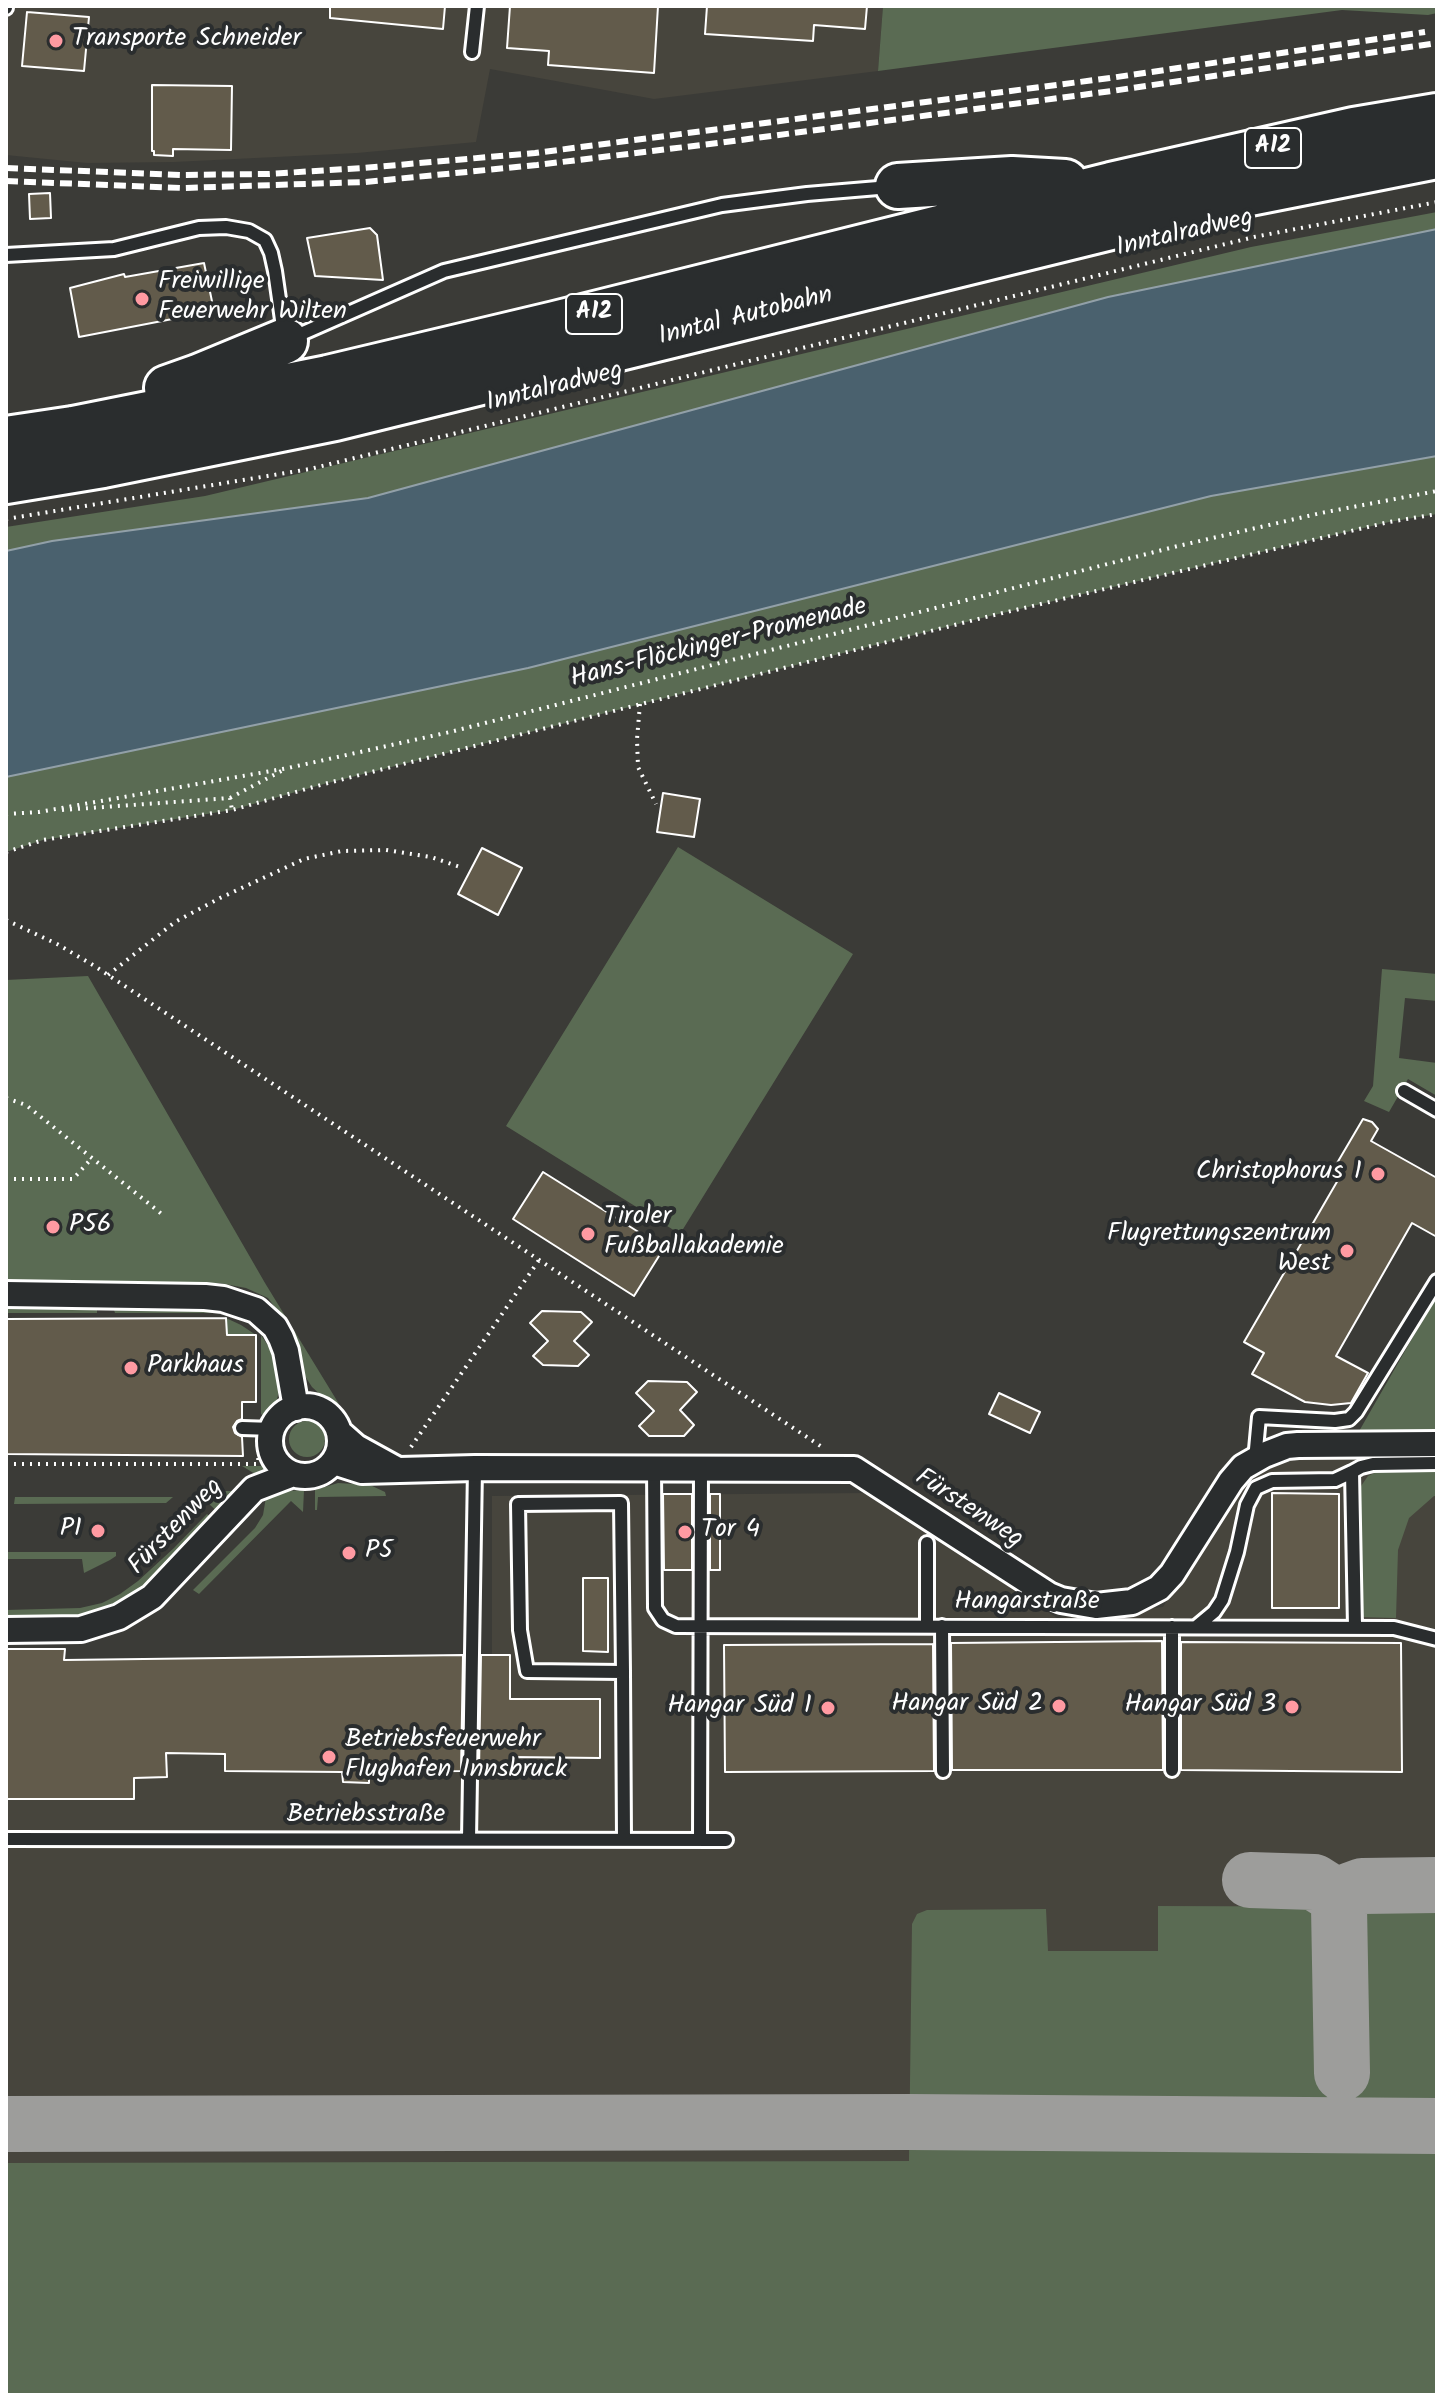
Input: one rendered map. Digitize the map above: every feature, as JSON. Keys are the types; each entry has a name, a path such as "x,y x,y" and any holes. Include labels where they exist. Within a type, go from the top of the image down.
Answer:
{"highway":[{"name":"Inntal Autobahn","path":"6,439 73,429 343,374 1111,185 1354,130 1437,116"},
{"name":"Inntal Autobahn","path":"6,481 103,465 335,418 1229,198 1437,156"},
{"path":"898,186 1012,179 1111,185"},
{"path":"73,429 123,402 198,377 285,341"}],"street":[{"path":"6,1294 205,1297 223,1299 256,1310 275,1327 281,1338 296,1408"},
{"path":"307,1406 327,1414 339,1432 340,1442 334,1462 317,1474 293,1474 277,1461 272,1452 266,1432 286,1412 296,1408 307,1406"},
{"path":"339,1432 356,1447 396,1469"},
{"name":"Fürstenweg","path":"854,1469 1049,1595 1096,1606 1132,1602 1159,1588 1172,1574 1231,1481 1243,1467 1255,1460 1287,1446 1437,1444"},
{"path":"334,1462 362,1471 701,1467 854,1469"},
{"name":"Fürstenweg","path":"6,1630 81,1629 119,1617 152,1597 254,1489 293,1474"}],"lane":[{"path":"472,52 477,6"},
{"path":"6,255 114,249 199,228 226,227 249,231 265,240 271,253 285,341 444,271 722,205 898,186"},
{"path":"1404,1091 1437,1110"},
{"path":"1255,1460 1259,1417 1349,1419 1437,1281"},
{"path":"242,1428 266,1432"},
{"path":"1196,1627 1214,1612 1222,1600 1247,1505 1256,1488 1272,1481 1335,1480 1373,1464 1437,1463"},
{"path":"700,1840 701,1467"},
{"path":"469,1839 475,1468"},
{"name":"Hangarstraße","path":"654,1468 655,1608 668,1624 700,1627 1355,1627 1394,1628 1437,1639"},
{"path":"1352,1472 1355,1627"},
{"path":"623,1672 527,1671 520,1630 518,1504 621,1503 623,1672 624,1839"},
{"path":"927,1543 927,1626"},
{"path":"942,1626 943,1771"},
{"path":"1172,1627 1172,1770"},
{"name":"Betriebsstraße","path":"6,1839 726,1840"}],"path":[{"name":"Inntalradweg","path":"6,519 310,469 1254,237 1437,202"},
{"name":"Hans-Flöckinger-Promenade","path":"6,814 39,812 288,768 450,732 1178,546 1321,513 1437,491"},
{"path":"6,852 43,840 232,810 324,784 1035,605 1389,522 1437,514"},
{"path":"640,704 638,767 646,789 656,804"},
{"path":"39,812 230,798 288,768"},
{"path":"230,798 232,810"},
{"path":"108,975 175,922 304,859 342,851 386,850 431,857 460,867"},
{"path":"6,920 57,944 108,975 854,1469"},
{"path":"6,1098 26,1105 163,1215"},
{"path":"6,1179 73,1179 92,1158"},
{"path":"396,1469 539,1260"},
{"path":"6,1464 258,1464 266,1432"}],"shaded area":[{"path":"6,6 883,6 878,71 654,99 490,69 476,142 357,153 87,163 6,155"},
{"path":"1287,1450 1437,1450 1437,2395 6,2395 6,1649 65,1649 65,1660 492,1655 492,1496 870,1493 1057,1618 1163,1607 1242,1474"}],"green space":[{"path":"883,6 1437,6 1437,13 1342,10 878,71"},
{"path":"1437,212 1437,229 1108,297 368,498 52,541 6,551 6,527 205,496 1251,247"},
{"path":"1437,456 1437,514 1389,522 990,616 232,810 43,840 6,852 6,777 528,668 1211,496"},
{"path":"678,847 853,954 680,1234 506,1126"},
{"path":"1382,969 1437,974 1437,1001 1405,998 1399,1058 1437,1063 1437,1096 1408,1079 1389,1112 1364,1101 1373,1086"},
{"path":"88,976 265,1283 339,1404 325,1399 312,1387 301,1370 285,1324 268,1298 246,1288 219,1283 6,1283 6,980"},
{"path":"1437,1295 1437,1440 1354,1440"},
{"path":"177,1306 210,1309 216,1313 115,1313 114,1310 97,1310 97,1313 6,1313 6,1309"},
{"path":"226,1318 241,1325 256,1335 227,1335"},
{"path":"261,1335 274,1355 280,1384 271,1415 266,1418 261,1414"},
{"path":"307,1421 320,1426 325,1439 320,1452 307,1457 294,1452 289,1439 294,1426"},
{"path":"261,1440 264,1457 272,1470 260,1477 242,1466 261,1466"},
{"path":"1381,1470 1437,1470 1437,1496 1409,1518 1398,1550 1396,1618 1360,1617 1359,1489 1368,1476"},
{"path":"338,1483 370,1485 385,1492 386,1496 318,1497 315,1510 315,1490"},
{"path":"304,1490 303,1512 291,1501 199,1594 193,1590 255,1528 263,1515 266,1497"},
{"path":"220,1491 238,1491 221,1515 209,1504 212,1495"},
{"path":"15,1497 173,1497 166,1503 14,1504"},
{"path":"207,1514 215,1520 144,1589 111,1609 77,1618 6,1619 6,1610 80,1608 102,1603 120,1594 174,1548"},
{"path":"6,1552 116,1552 116,1556 84,1573 82,1559 6,1559"},
{"path":"1158,1906 1437,1907 1437,2395 6,2395 6,2163 909,2161 912,1924 917,1914 927,1910 1046,1909 1048,1951 1158,1951"}],"water":[{"path":"1437,229 1437,456 1211,496 528,668 6,777 6,551 52,541 368,498 1108,297"}],"building":[{"path":"330,6 445,6 443,29 330,18"},
{"path":"510,6 658,6 654,73 548,65 549,51 507,48"},
{"path":"707,6 867,6 865,29 814,25 813,41 705,34"},
{"name":"Transporte Schneider","path":"27,12 89,17 84,71 22,66"},
{"path":"152,85 232,86 231,150 173,149 173,156 154,155"},
{"path":"50,193 51,218 30,219 29,194"},
{"path":"370,228 377,235 383,280 315,276 307,238"},
{"name":"Freiwillige Feuerwehr Wilten","path":"204,263 214,311 79,337 70,288 124,274 125,277"},
{"path":"663,793 700,799 694,837 657,832"},
{"path":"482,848 522,868 498,915 458,894"},
{"name":"Flugrettungszentrum West","path":"1363,1119 1372,1122 1378,1129 1371,1141 1437,1178 1437,1237 1412,1223 1336,1356 1368,1373 1351,1403 1331,1405 1305,1402 1252,1374 1264,1353 1244,1342 1338,1180 1330,1175"},
{"name":"Tiroler Fußballakademie","path":"543,1172 664,1248 634,1296 513,1219"},
{"path":"542,1311 581,1312 592,1322 574,1341 589,1355 578,1366 543,1365 533,1356 548,1341 530,1323"},
{"name":"Parkhaus","path":"226,1318 227,1335 256,1335 256,1402 242,1402 242,1419 233,1427 235,1433 242,1437 243,1456 6,1454 6,1319"},
{"path":"648,1381 687,1382 697,1392 680,1410 694,1425 684,1436 649,1436 639,1426 654,1411 636,1393"},
{"path":"999,1393 1040,1412 1030,1433 989,1414"},
{"path":"1272,1493 1339,1494 1339,1608 1272,1608"},
{"path":"663,1494 692,1494 692,1570 664,1570"},
{"path":"710,1494 720,1494 720,1570 710,1570"},
{"path":"583,1578 608,1578 608,1652 583,1651"},
{"name":"Hangar Süd 2","path":"1162,1641 1163,1770 952,1770 951,1643"},
{"name":"Hangar Süd 3","path":"1181,1642 1401,1643 1402,1772 1181,1770"},
{"name":"Hangar Süd 1","path":"933,1644 934,1771 725,1772 724,1645"},
{"path":"6,1649 65,1649 64,1660 463,1655 461,1771 369,1772 369,1783 343,1782 342,1772 225,1771 225,1754 166,1753 167,1777 134,1778 134,1799 6,1799"},
{"path":"481,1655 510,1655 510,1699 600,1699 600,1758 511,1757 511,1770 479,1770"}],"taxiway":[{"path":"1250,1880 1314,1882 1333,1894 1339,1907"},
{"path":"1342,2073 1339,1907 1342,1900 1351,1890 1362,1886 1437,1885"},
{"path":"6,2124 909,2122 1437,2126"}],"railway":[{"path":"6,168 182,175 268,174 535,153 1110,78 1425,32"},
{"path":"6,181 183,188 365,182 718,143 1112,91 1437,43"}],"place":[{"name":"Transporte Schneider","path":"56,41"},
{"name":"Freiwillige Feuerwehr Wilten","path":"142,299"},
{"name":"Christophorus 1","path":"1378,1174"},
{"name":"P56","path":"53,1227"},
{"name":"Tiroler Fußballakademie","path":"588,1234"},
{"name":"Flugrettungszentrum West","path":"1347,1251"},
{"name":"Parkhaus","path":"131,1368"},
{"name":"P1","path":"98,1531"},
{"name":"Tor 4","path":"685,1532"},
{"name":"P5","path":"349,1553"},
{"name":"Hangar Süd 2","path":"1059,1706"},
{"name":"Hangar Süd 3","path":"1292,1707"},
{"name":"Hangar Süd 1","path":"828,1708"},
{"name":"Betriebsfeuerwehr Flughafen Innsbruck","path":"329,1757"}]}
